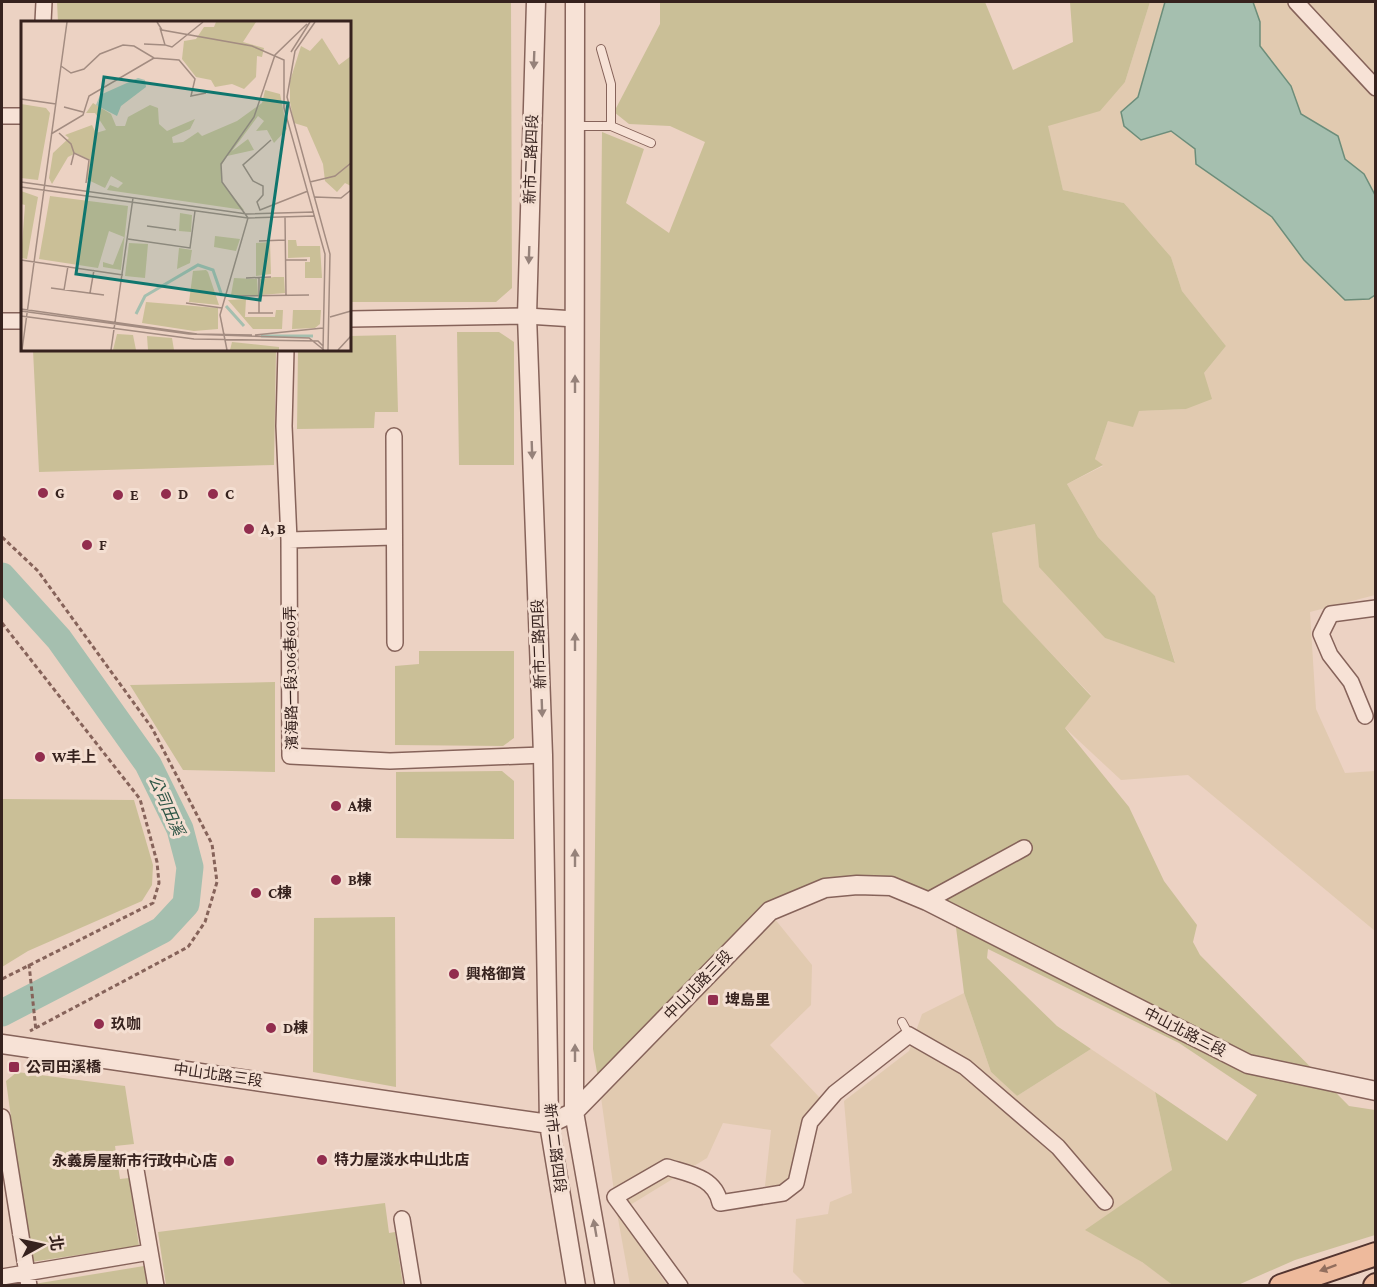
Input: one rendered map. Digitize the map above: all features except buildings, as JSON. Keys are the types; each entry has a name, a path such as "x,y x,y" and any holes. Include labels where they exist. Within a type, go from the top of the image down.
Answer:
{"main road":[{"path":"1281,1286 1376,1254"}],"street":[{"path":"43,21 44,2"},
{"name":"新市二路四段","path":"536,2 527,316 543,755 549,1124 576,1286"},
{"name":"新市二路四段","path":"575,2 574,1112 605,1286"},
{"path":"1296,2 1376,88"},
{"path":"2,116 21,116"},
{"path":"351,319 527,316 575,319"},
{"path":"2,321 21,321"},
{"name":"濱海路一段306巷60弄","path":"286,351 284,426 289,540 290,756 390,760 543,755"},
{"path":"394,436 395,643"},
{"path":"289,540 394,537"},
{"path":"1365,716 1351,682 1330,655 1321,634 1331,614 1376,608"},
{"path":"927,901 1024,848"},
{"name":"中山北路三段","path":"2,1044 549,1124 574,1112 770,911 802,895 825,888 856,885 891,886 927,901 1248,1064 1376,1091"},
{"path":"590,1203 615,1197 667,1167 706,1180 718,1191 720,1203 783,1193 796,1183 810,1122 835,1093 906,1028 965,1068 1033,1125 1058,1147 1106,1202"},
{"path":"2,1117 28,1279"},
{"path":"135,1164 156,1286"},
{"path":"615,1197 680,1286"},
{"path":"402,1219 413,1286"},
{"path":"2,1277 28,1279 150,1252"}],"lane":[{"path":"601,49 610,84 611,126"},
{"path":"575,126 611,126 651,143"}],"path":[{"path":"2,537 38,572 152,728 212,844 217,882 205,922 188,947 27,1032"},
{"path":"2,623 140,799 157,862 159,883 153,903 2,979"},
{"path":"29,964 37,1023"}],"shaded area":[{"path":"57,2 511,2 512,288 496,302 351,302 351,21 58,21"},
{"path":"660,2 985,2 1013,70 1073,42 1070,2 1150,2 1125,82 1100,111 1048,126 1063,190 1124,203 1171,257 1182,291 1226,346 1204,373 1212,399 1186,409 1139,411 1133,427 1108,421 1095,459 1103,465 1067,484 1098,537 1155,596 1175,663 1105,638 1039,567 1035,524 992,533 1003,602 1091,696 1065,728 1129,807 1164,881 1197,925 1193,942 1200,955 1349,1106 1375,1110 1375,1235 1295,1260 1238,1285 1174,1286 1142,1262 1085,1230 1172,1170 1155,1092 1227,1141 1257,1095 1179,1043 988,949 987,958 1057,1026 1091,1049 1017,1096 991,1072 964,993 955,919 877,889 814,892 770,913 600,1090 593,1049 602,132 644,149 626,203 669,233 705,142 670,126 629,124 614,112 660,24"},
{"path":"1150,2 1165,2 1138,97 1121,112 1141,140 1170,131 1195,149 1196,164 1272,217 1304,260 1369,299 1375,295 1375,595 1310,612 1316,709 1345,773 1375,771 1375,931 1188,775 1121,780 1064,727 1091,695 1003,603 992,533 1035,524 1105,638 1175,662 1155,596 1098,537 1067,484 1103,466 1095,459 1108,421 1139,411 1186,409 1204,373 1226,346 1182,291 1171,257 1124,203 1063,190 1047,126 1125,82"},
{"path":"1165,2 1253,2 1260,22 1260,46 1291,86 1301,114 1338,136 1345,159 1364,174 1375,195 1375,295 1369,299 1345,300 1304,260 1272,217 1196,164 1195,149 1171,131 1141,140 1124,126 1121,112 1138,97"},
{"path":"1253,2 1375,2 1375,195 1364,174 1345,159 1338,136 1301,114 1291,86 1260,46 1260,22"},
{"path":"457,332 499,332 514,342 514,465 459,465"},
{"path":"396,335 398,412 375,412 374,428 297,429 298,351 351,351 351,336"},
{"path":"33,351 276,351 274,465 39,472"},
{"path":"419,651 514,651 514,738 503,746 395,745 395,666 419,664"},
{"path":"275,682 275,772 183,770 130,685"},
{"path":"502,771 514,781 514,839 396,838 396,772"},
{"path":"2,799 134,800 153,865 152,885 142,901 28,951 2,967"},
{"path":"770,913 812,965 811,1005 770,1045 820,1098 807,1112 789,1186 765,1186 771,1130 723,1123 707,1158 617,1213 600,1090"},
{"path":"395,917 396,1087 313,1072 314,918"},
{"path":"964,993 991,1072 1017,1096 1091,1049 1155,1092 1172,1170 1142,1262 1174,1285 807,1286 793,1272 796,1219 828,1214 830,1202 852,1193 844,1101 909,1051 922,1014"},
{"path":"17,1072 125,1086 134,1144 115,1146 120,1179 129,1178 139,1246 31,1262 6,1081"},
{"path":"385,1203 389,1233 395,1232 403,1285 166,1285 158,1232"},
{"path":"617,1213 667,1285 630,1285"},
{"path":"144,1266 147,1285 34,1284"}],"waterway":[{"name":"公司田溪","path":"2,576 59,639 148,764 180,829 190,867 186,904 162,930 2,1013"}],"place":[{"name":"G","path":"43,493"},
{"name":"D","path":"166,494"},
{"name":"C","path":"213,494"},
{"name":"E","path":"118,495"},
{"name":"A, B","path":"249,529"},
{"name":"F","path":"87,545"},
{"name":"W丰上","path":"40,757"},
{"name":"A棟","path":"336,806"},
{"name":"B棟","path":"336,880"},
{"name":"C棟","path":"256,893"},
{"name":"興格御賞","path":"454,974"},
{"name":"埤島里","path":"713,1000"},
{"name":"玖咖","path":"99,1024"},
{"name":"D棟","path":"271,1028"},
{"name":"公司田溪橋","path":"14,1067"},
{"name":"特力屋淡水中山北店","path":"322,1160"},
{"name":"永義房屋新市行政中心店","path":"229,1161"}]}
